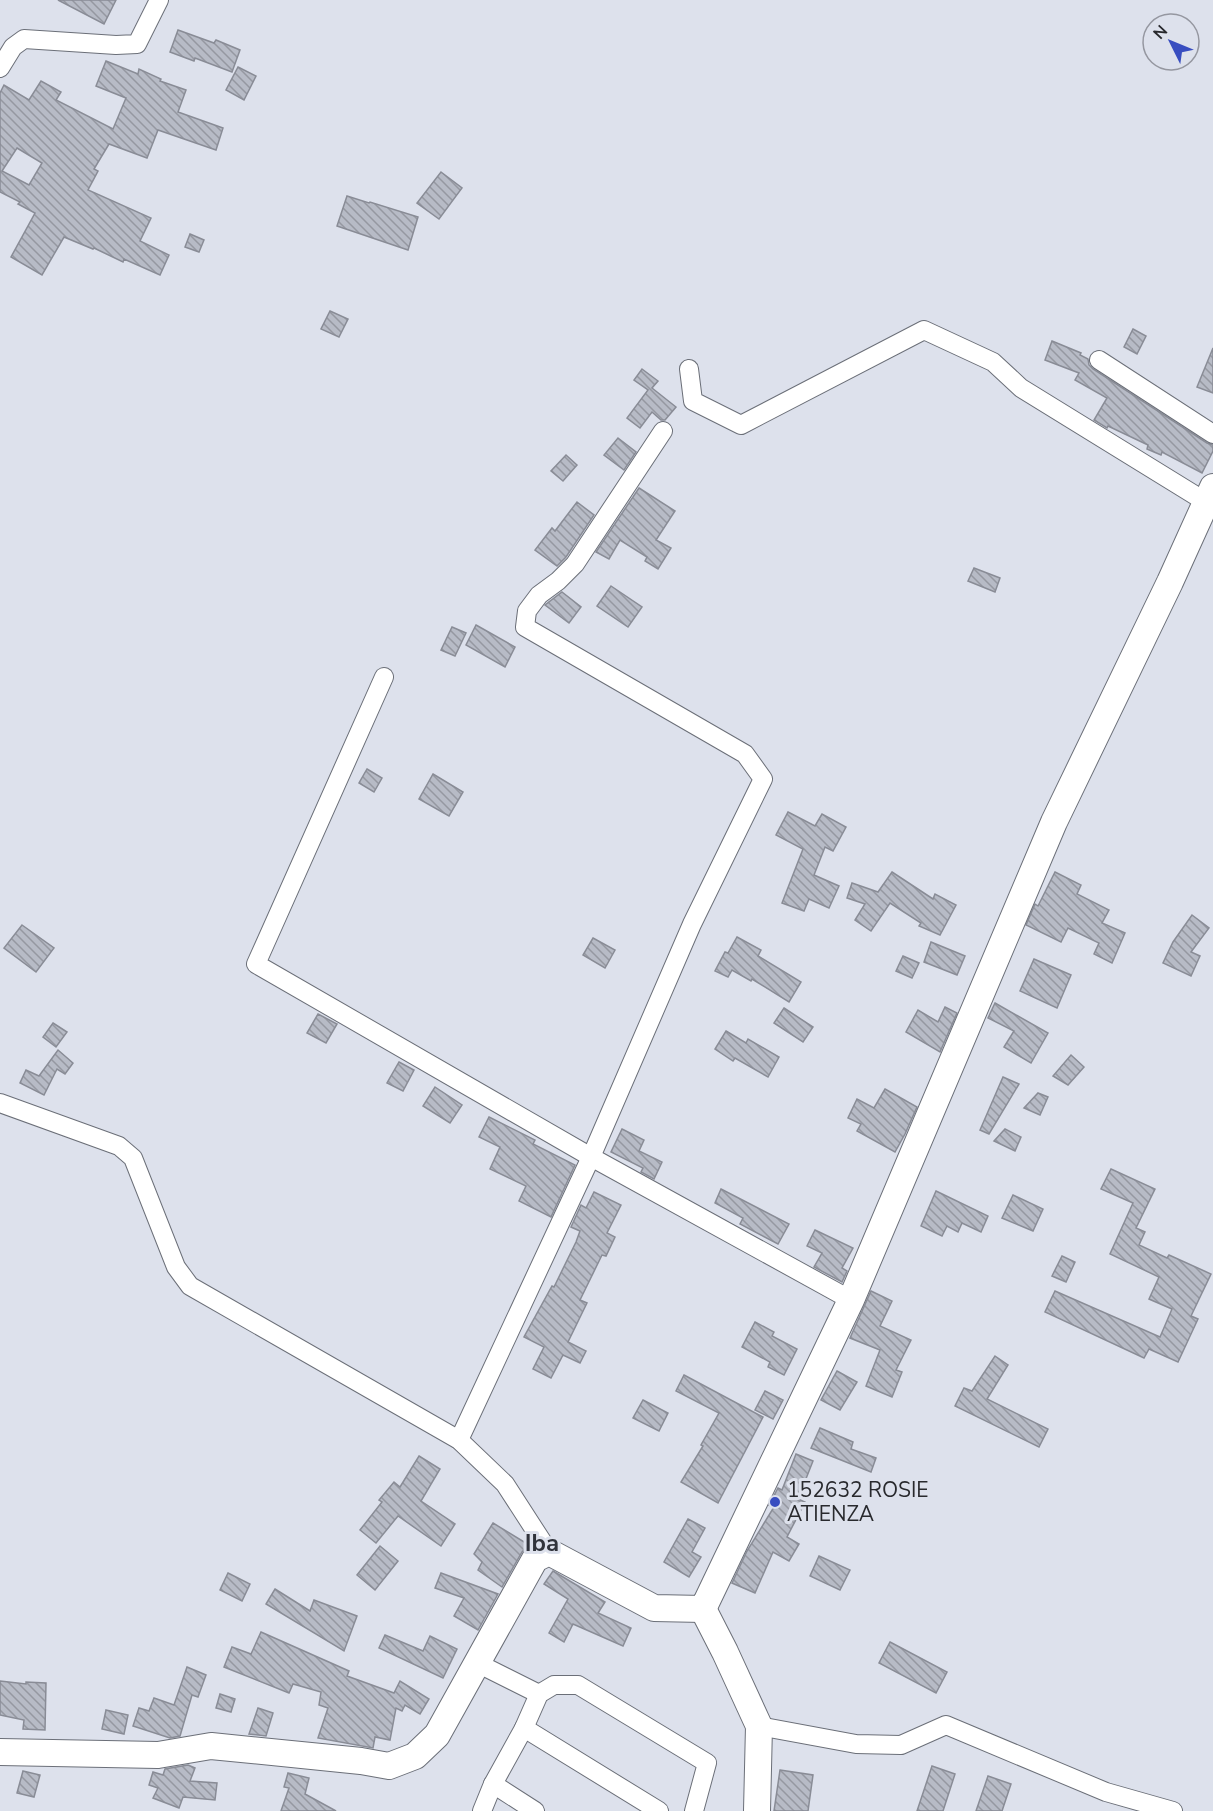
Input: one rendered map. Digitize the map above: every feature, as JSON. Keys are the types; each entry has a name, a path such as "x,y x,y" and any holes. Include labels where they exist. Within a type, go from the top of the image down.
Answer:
{"street":[{"path":"0,68 13,47 24,39 116,45 137,44 159,0"},
{"path":"689,369 693,401 741,425 924,330 993,362 1021,388 1211,498 1054,822 851,1300 703,1609"},
{"path":"1099,360 1213,434"},
{"path":"459,1440 591,1157 692,924 762,779 745,754 525,627 527,611 538,595 575,564 663,431"},
{"path":"384,677 256,964 591,1157 851,1300"},
{"path":"0,1103 119,1146 133,1158 176,1267 190,1286 459,1440 505,1484 549,1552 654,1608 703,1609"},
{"path":"0,1752 158,1755 211,1746 361,1761 389,1766 415,1756 437,1735 535,1559 549,1552"},
{"path":"703,1609 759,1726 757,1811"},
{"path":"477,1663 539,1694"},
{"path":"482,1811 493,1784 524,1728 539,1694 554,1685 578,1685 707,1763 694,1811"},
{"path":"759,1726 856,1744 901,1745 946,1725 1106,1792 1173,1811"},
{"path":"524,1728 659,1811"},
{"path":"493,1784 535,1811"}],"building":[{"path":"58,0 116,0 104,24"},
{"path":"178,30 214,43 216,40 240,50 232,72 195,58 194,61 170,52"},
{"path":"106,61 138,74 139,69 161,79 160,81 186,90 178,112 223,128 216,150 158,130 147,158 109,144 94,169 98,171 88,190 151,218 140,241 169,255 160,275 64,237 42,275 11,257 35,213 0,192 0,93 4,85 29,100 41,81 61,92 56,100 113,129 126,98 96,86","holes":["17,148 42,163 29,185 2,171"]},
{"path":"238,67 256,76 244,100 226,90"},
{"path":"441,172 462,188 439,219 417,203"},
{"path":"347,196 418,217 408,250 337,226"},
{"path":"190,234 204,240 199,252 185,247"},
{"path":"330,311 348,319 339,337 321,329"},
{"path":"1133,329 1146,336 1137,354 1124,347"},
{"path":"1052,341 1081,353 1080,355 1088,359 1093,369 1213,445 1213,451 1202,473 1162,452 1161,455 1147,449 1148,445 1094,420 1107,398 1075,380 1079,373 1045,360"},
{"path":"1213,348 1213,393 1197,387"},
{"path":"642,369 658,381 652,388 676,407 665,420 661,420 652,412 640,428 627,418 648,390 634,380"},
{"path":"618,438 636,452 624,470 604,455"},
{"path":"566,455 577,465 563,481 551,471"},
{"path":"639,488 675,511 656,540 671,548 658,569 645,561 647,557 620,540 609,559 596,552"},
{"path":"577,502 594,515 566,557 557,566 535,550 552,528 555,531"},
{"path":"974,568 1000,578 995,592 968,581"},
{"path":"611,586 642,607 628,627 597,606"},
{"path":"562,592 581,607 569,623 545,605"},
{"path":"476,625 515,647 505,667 466,645"},
{"path":"452,627 466,633 455,656 441,650"},
{"path":"367,769 382,778 374,792 359,783"},
{"path":"433,774 463,792 449,816 419,799"},
{"path":"788,812 815,826 822,814 846,827 833,851 825,847 814,875 839,886 829,908 809,899 804,911 782,903 803,849 776,835"},
{"path":"892,872 933,899 935,894 956,905 940,935 919,926 921,923 890,903 871,931 855,920 865,904 847,898 852,883 878,892"},
{"path":"1055,872 1081,885 1077,894 1109,910 1102,923 1125,933 1112,963 1094,954 1099,943 1068,928 1061,942 1026,925 1035,904 1038,906"},
{"path":"1192,915 1209,928 1191,952 1200,956 1191,976 1163,963 1173,942"},
{"path":"22,925 54,948 36,972 4,948"},
{"path":"737,937 761,950 758,956 801,982 789,1002 752,979 751,981 732,970 728,977 715,971 725,952 728,953"},
{"path":"593,938 615,950 605,968 583,955"},
{"path":"931,942 965,956 957,975 924,962"},
{"path":"903,956 919,963 912,978 896,971"},
{"path":"1034,959 1071,975 1057,1008 1020,991"},
{"path":"995,1003 1048,1033 1031,1063 1004,1047 1014,1031 988,1018"},
{"path":"945,1007 957,1013 940,1052 906,1032 918,1010 938,1022"},
{"path":"784,1008 813,1027 803,1042 774,1023"},
{"path":"318,1014 337,1024 326,1043 307,1033"},
{"path":"53,1023 67,1032 56,1047 43,1037"},
{"path":"726,1031 746,1043 748,1039 779,1057 768,1077 735,1058 733,1061 715,1049"},
{"path":"58,1050 73,1063 65,1074 57,1069 44,1095 20,1083 26,1070 39,1076"},
{"path":"1071,1055 1084,1067 1068,1085 1053,1076"},
{"path":"399,1062 414,1070 403,1091 387,1083"},
{"path":"1003,1077 1019,1084 989,1134 980,1130"},
{"path":"435,1087 462,1105 450,1123 423,1106"},
{"path":"885,1089 917,1107 895,1152 857,1131 861,1124 848,1118 857,1099 874,1108"},
{"path":"1038,1093 1048,1097 1040,1115 1024,1108"},
{"path":"489,1117 535,1140 533,1144 575,1165 551,1217 519,1201 526,1186 490,1169 500,1147 479,1137"},
{"path":"622,1129 644,1140 639,1151 662,1162 654,1179 641,1172 643,1168 611,1152"},
{"path":"1005,1129 1021,1137 1015,1151 994,1141"},
{"path":"1111,1169 1155,1189 1136,1228 1145,1232 1139,1245 1167,1258 1169,1255 1211,1274 1191,1316 1198,1319 1178,1362 1149,1349 1144,1358 1045,1312 1055,1291 1160,1337 1172,1309 1149,1299 1159,1277 1110,1254 1133,1203 1101,1189"},
{"path":"721,1189 789,1224 778,1244 740,1224 743,1218 715,1203"},
{"path":"936,1191 988,1216 981,1232 962,1223 958,1232 947,1226 942,1236 921,1226"},
{"path":"594,1192 621,1205 607,1233 615,1237 606,1256 602,1255 580,1300 587,1303 568,1342 586,1351 580,1363 563,1355 551,1378 533,1369 544,1347 524,1337 552,1286 554,1287 576,1242 580,1231 571,1227 581,1205 586,1208"},
{"path":"1013,1195 1043,1209 1033,1231 1002,1218"},
{"path":"815,1230 853,1248 842,1268 847,1271 842,1282 814,1267 822,1253 807,1246"},
{"path":"1062,1256 1075,1262 1066,1282 1052,1276"},
{"path":"871,1291 892,1301 880,1326 911,1340 896,1370 902,1372 892,1397 866,1386 880,1350 850,1338"},
{"path":"755,1322 774,1332 772,1336 797,1349 784,1375 768,1367 770,1362 742,1347"},
{"path":"995,1356 1008,1365 987,1399 1048,1429 1039,1447 955,1406 964,1388 972,1391"},
{"path":"837,1371 857,1382 840,1410 821,1400"},
{"path":"684,1375 763,1417 718,1503 681,1482 703,1446 701,1445 719,1413 676,1391"},
{"path":"765,1391 783,1400 773,1419 755,1410"},
{"path":"643,1400 668,1413 659,1431 633,1418"},
{"path":"820,1428 853,1442 851,1449 876,1458 871,1472 811,1448"},
{"path":"796,1454 813,1461 798,1499 805,1502 787,1537 799,1544 789,1561 773,1552 755,1593 732,1583 747,1551 774,1507 769,1505 778,1488 782,1490"},
{"path":"419,1456 440,1469 421,1501 455,1524 441,1546 398,1516 376,1543 360,1530 382,1502 379,1500 394,1482 400,1487"},
{"path":"688,1519 705,1528 692,1552 701,1557 689,1577 664,1562"},
{"path":"493,1523 529,1545 522,1552 502,1587 478,1570 482,1562 474,1554"},
{"path":"380,1546 398,1561 375,1590 357,1575"},
{"path":"819,1556 850,1570 840,1590 810,1576"},
{"path":"553,1571 605,1602 598,1613 631,1628 623,1646 573,1624 564,1642 549,1633 568,1599 544,1584"},
{"path":"228,1573 250,1584 242,1601 220,1590"},
{"path":"441,1573 498,1594 478,1630 454,1616 464,1598 435,1588"},
{"path":"275,1589 310,1611 314,1600 357,1616 344,1651 266,1604"},
{"path":"261,1632 349,1671 347,1676 394,1693 400,1681 429,1699 420,1714 405,1705 402,1711 396,1708 390,1740 375,1737 373,1748 318,1738 328,1708 319,1705 321,1692 293,1684 289,1693 224,1667 232,1647 251,1654"},
{"path":"385,1635 423,1651 430,1636 457,1649 443,1678 379,1648"},
{"path":"890,1642 947,1672 936,1693 879,1663"},
{"path":"187,1667 206,1675 198,1697 192,1695 180,1736 170,1738 133,1726 139,1708 149,1711 154,1698 174,1705"},
{"path":"0,1681 26,1684 26,1682 46,1683 45,1730 23,1729 24,1720 0,1715"},
{"path":"220,1694 235,1699 231,1712 216,1708"},
{"path":"258,1708 273,1713 266,1736 249,1734"},
{"path":"106,1710 128,1715 124,1734 102,1729"},
{"path":"188,1765 195,1768 190,1781 217,1783 215,1800 183,1797 179,1808 153,1798 158,1788 149,1785 153,1772 163,1775 165,1769"},
{"path":"932,1766 955,1774 943,1811 917,1811"},
{"path":"780,1770 813,1775 808,1811 774,1811"},
{"path":"23,1771 40,1775 34,1797 17,1793"},
{"path":"288,1773 309,1778 305,1794 336,1811 281,1811 289,1788 284,1787"},
{"path":"988,1776 1011,1784 1002,1811 976,1811"}],"place":[{"name":"152632 ROSIE ATIENZA","path":"775,1502"}],"district":[{"name":"Iba","path":"542,1543"}]}
